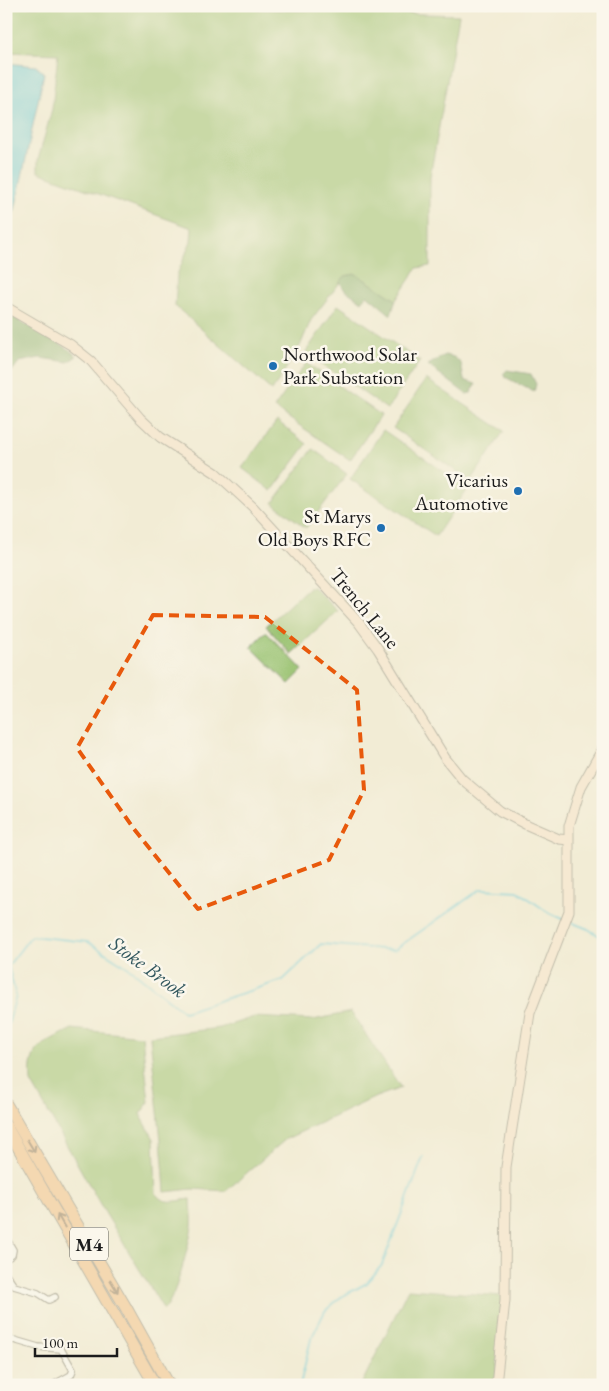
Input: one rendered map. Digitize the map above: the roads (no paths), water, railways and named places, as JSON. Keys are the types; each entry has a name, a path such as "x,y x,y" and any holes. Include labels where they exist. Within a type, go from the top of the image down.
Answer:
{"highway":[{"name":"M4","path":"6,1104 170,1385"},
{"name":"M4","path":"6,1126 155,1385"}],"street":[{"name":"Trench Lane","path":"6,307 71,345 91,361 140,418 159,435 216,473 253,507 359,623 378,649 445,758 462,779 500,811 559,839 569,840"},
{"path":"496,1385 504,1300 506,1167 530,1013 564,930 569,911 570,826 582,787 603,748"},
{"path":"6,1238 13,1250 12,1255 6,1259"},
{"path":"6,1274 14,1286 38,1293 49,1300 55,1297"},
{"path":"6,1341 14,1340 38,1347 61,1349 73,1370 72,1375 53,1385"}],"water":[{"path":"6,63 36,66 44,73 15,210 6,229"}],"waterway":[{"path":"6,360 10,351 7,345 10,336"},
{"name":"Stoke Brook","path":"6,1032 16,996 8,966 31,936 88,942 129,968 184,1012 283,980 321,944 394,950 481,889 518,891 546,911 563,919"},
{"name":"Stoke Brook","path":"568,921 588,929 603,938"},
{"path":"300,1385 311,1339 325,1311 341,1297 367,1283 382,1265 423,1157"}],"place":[{"name":"Northwood Solar Park Substation","path":"273,366"},
{"name":"Vicarius Automotive","path":"518,491"},
{"name":"St Marys Old Boys RFC","path":"381,528"}]}
